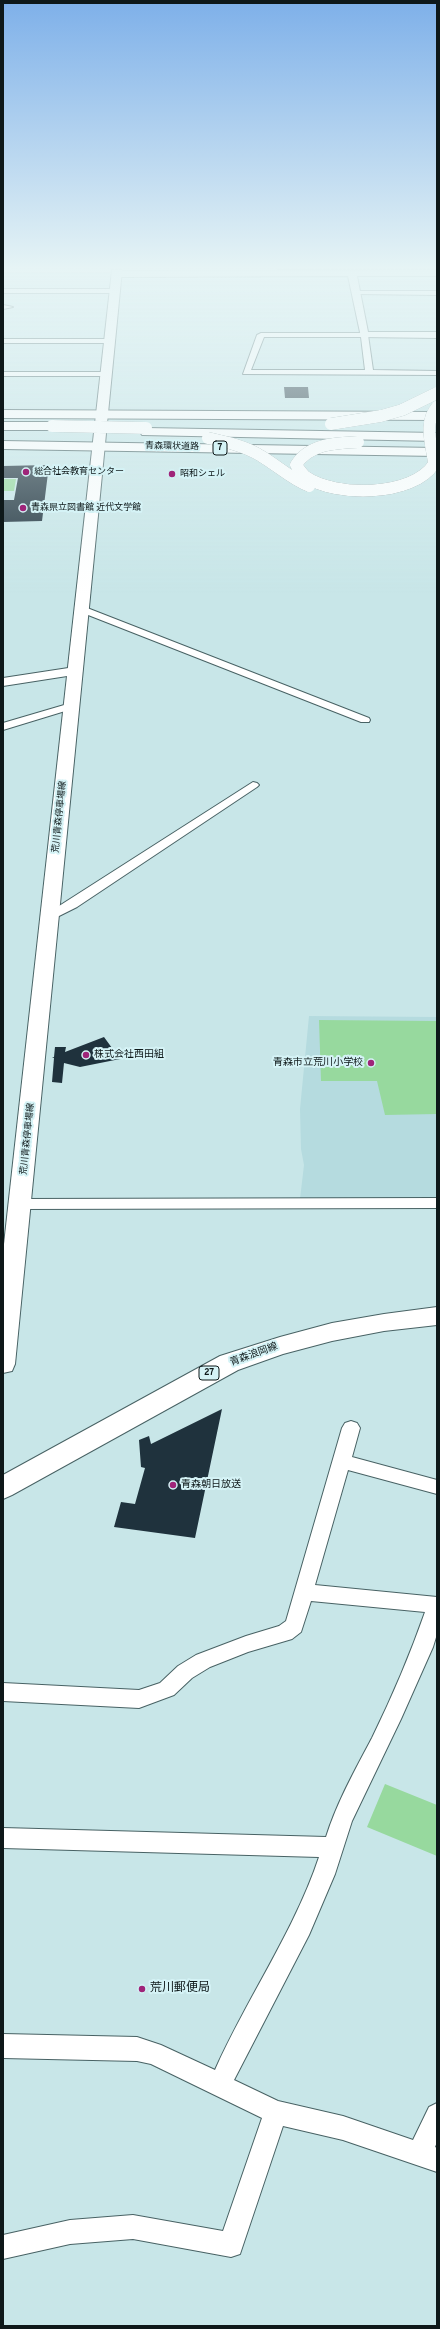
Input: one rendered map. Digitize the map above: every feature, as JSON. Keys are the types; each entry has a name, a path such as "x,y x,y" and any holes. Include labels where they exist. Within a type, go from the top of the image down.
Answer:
{"main road":[{"name":"荒川青森停車場線","path":"3,1364 10,1238 21,1204 82,609 94,439 102,414 106,379"},
{"path":"3,431 56,428 94,439 146,430 331,424 381,416 402,410 437,393"},
{"path":"437,407 430,418 430,426 434,464 424,476 416,481 391,488 357,490 326,486 304,477 298,472 296,465 299,459 307,453 326,446 358,442 437,440"},
{"path":"3,414 437,416"},
{"path":"3,426 437,437"},
{"path":"146,430 437,431"},
{"path":"146,430 208,438 233,444 252,451 292,478 316,488 332,491 367,494 401,490 426,482 437,473"},
{"name":"青森環状道路","path":"3,445 94,439 437,452"},
{"name":"青森浪岡線","path":"3,1488 229,1363 264,1350 333,1330 380,1322 437,1316"}],"street":[{"path":"82,609 365,720"},
{"path":"3,682 75,671"},
{"path":"3,727 72,706"},
{"path":"50,915 73,904 253,785"},
{"path":"21,1204 437,1203"},
{"path":"3,1692 139,1699 167,1689 185,1672 203,1661 246,1644 285,1633 294,1626 351,1428"},
{"path":"342,1461 437,1487"},
{"path":"220,2085 236,2049 301,1927 334,1847 342,1819 394,1713 423,1647 437,1605 304,1592"},
{"path":"3,1838 334,1847"},
{"path":"3,2046 137,2049 171,2060 276,2112 343,2128 428,2157 437,2115"},
{"path":"3,2247 70,2232 133,2227 231,2245 276,2112"}],"shaded area":[{"name":"青森市立荒川小学校","path":"309,1016 437,1017 437,1198 300,1199 304,1165 301,1149 300,1109"}],"green space":[{"path":"3,479 16,479 14,491 3,491"},
{"path":"319,1020 437,1021 437,1114 385,1115 377,1081 321,1081"},
{"path":"385,1784 437,1805 437,1856 367,1827"}],"building":[{"path":"284,387 308,387 309,398 285,398"},
{"path":"49,465 42,521 3,522 3,500 14,500 18,478 3,478 3,466"},
{"name":"株式会社西田組","path":"104,1037 120,1059 80,1067 64,1063 62,1083 52,1082 54,1058 52,1057 54,1057 55,1047 66,1047 65,1052"},
{"name":"青森朝日放送","path":"222,1409 195,1538 114,1527 121,1502 135,1504 145,1468 141,1467 139,1440 149,1436 151,1444"}],"place":[{"name":"総合社会教育センター","path":"26,472"},
{"name":"昭和シェル","path":"172,474"},
{"name":"青森県立図書館 近代文学館","path":"23,508"},
{"name":"株式会社西田組","path":"86,1055"},
{"name":"青森市立荒川小学校","path":"371,1063"},
{"name":"青森朝日放送","path":"173,1485"},
{"name":"荒川郵便局","path":"142,1989"}]}
